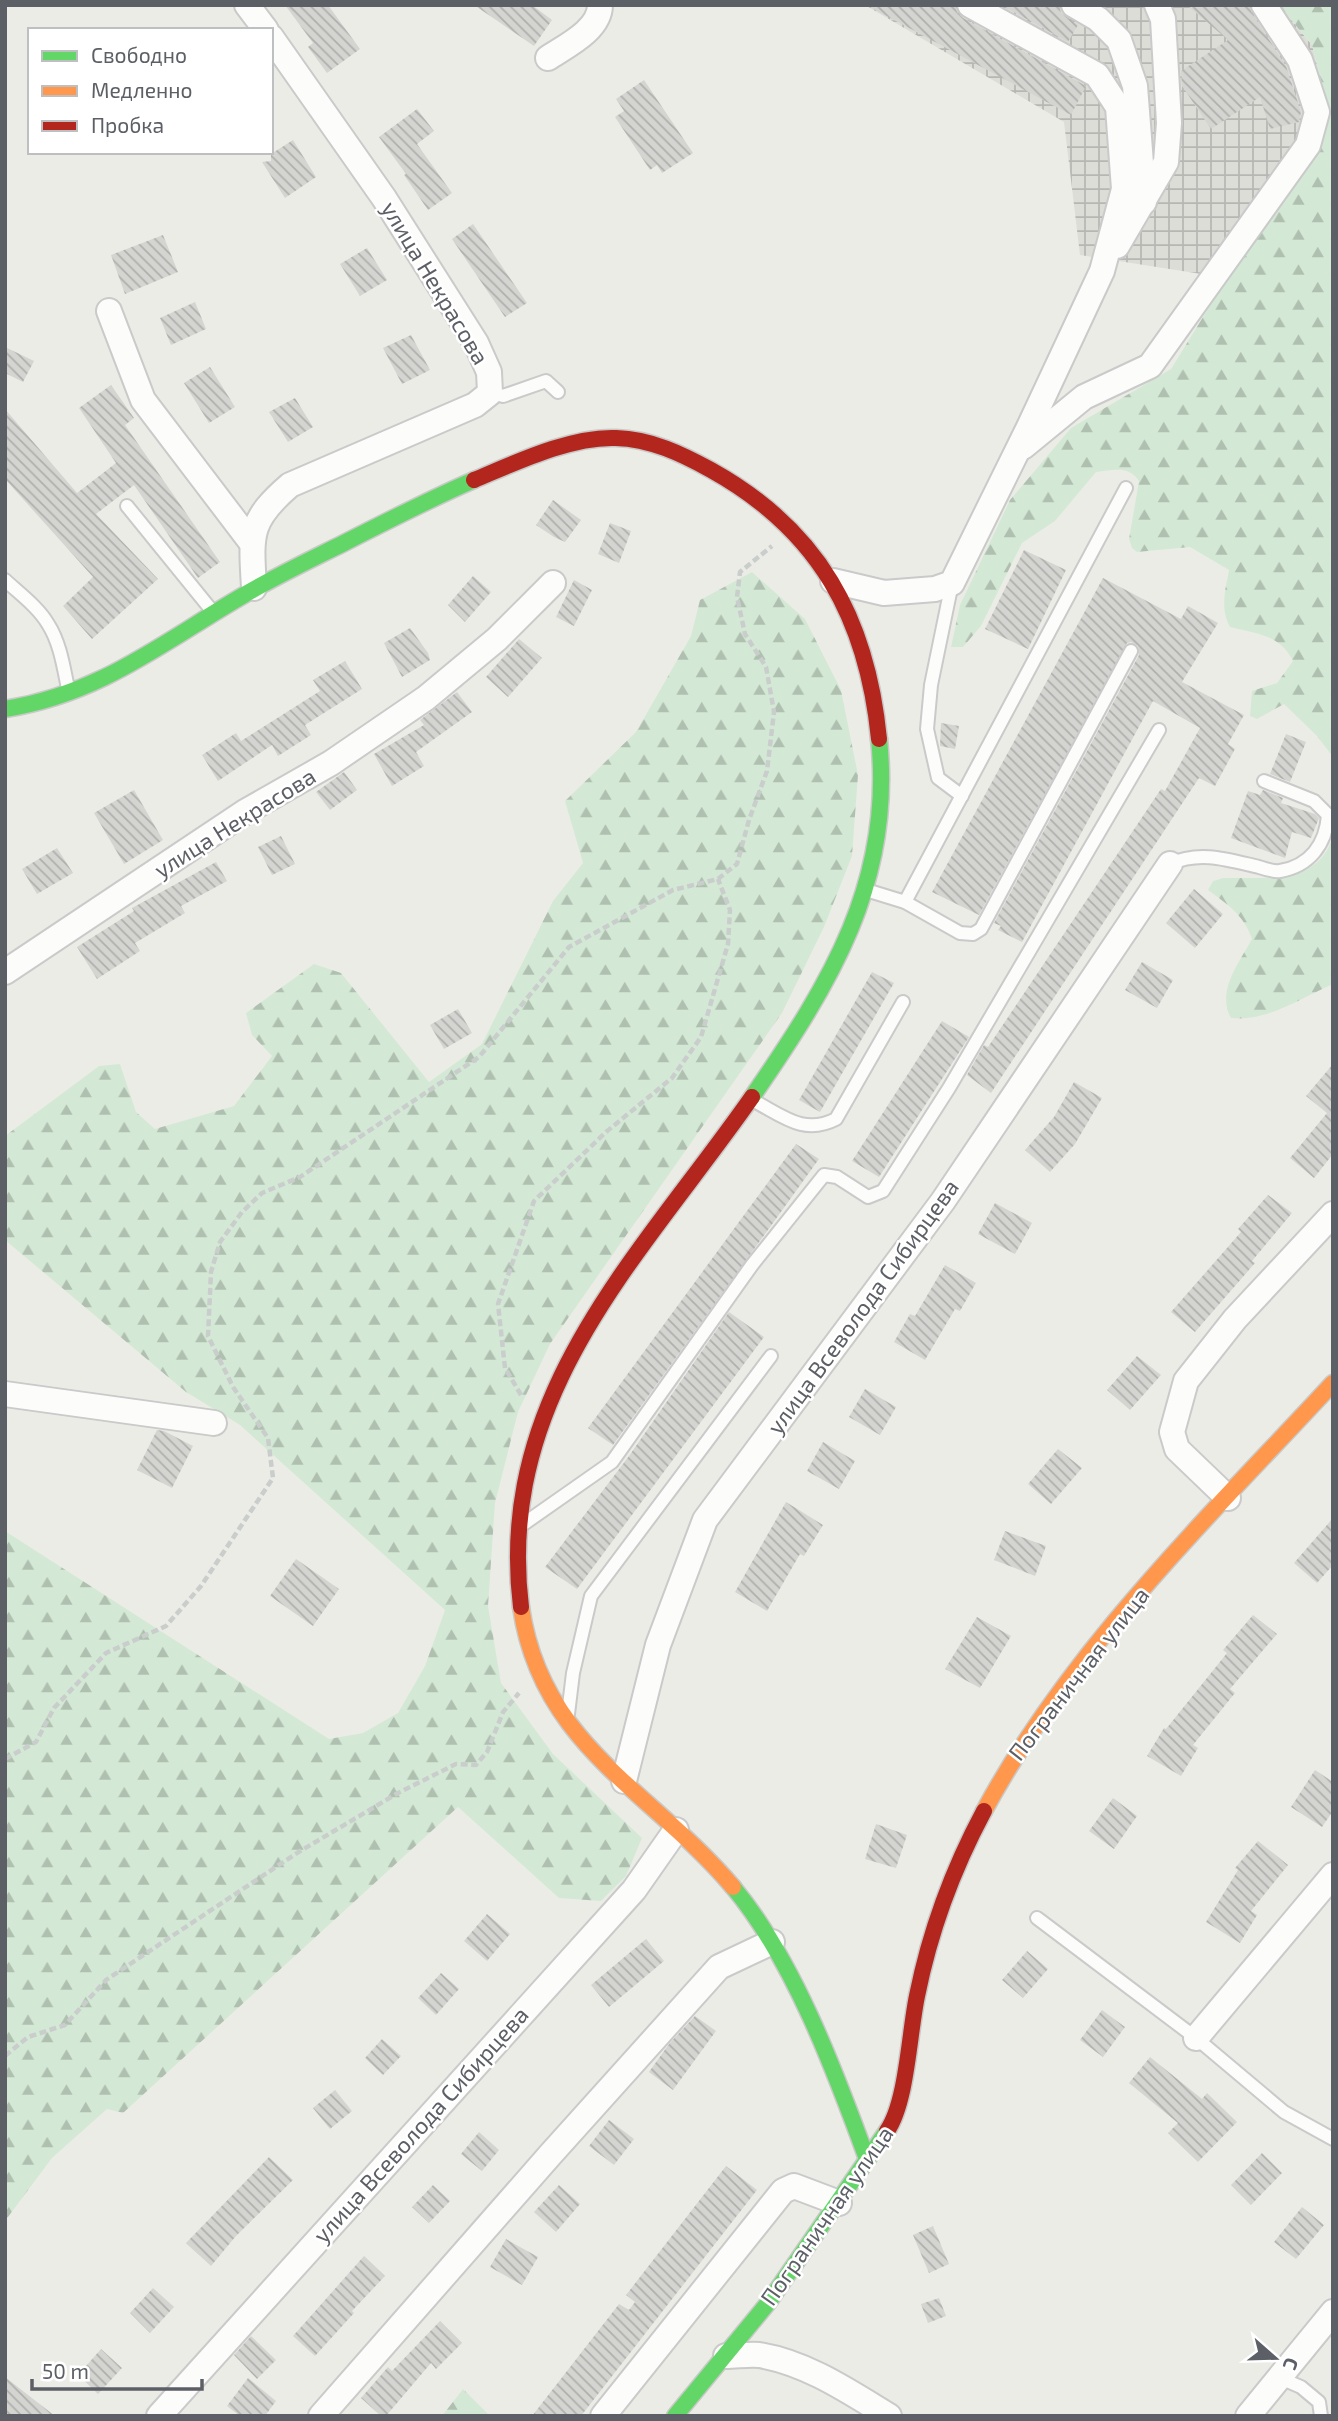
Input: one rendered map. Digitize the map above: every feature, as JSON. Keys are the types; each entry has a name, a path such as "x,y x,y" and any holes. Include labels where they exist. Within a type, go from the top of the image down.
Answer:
{"main road":[{"path":"5,709 20,708 69,694 122,670 254,588 431,498 513,464 571,444 615,438 646,442 679,453 718,474 792,530 833,581 849,611 866,664 877,720 882,808 876,850 865,890 835,966 752,1100 619,1277 585,1329 558,1381 540,1426 527,1474 519,1527 518,1570 521,1614 538,1673 552,1701 589,1748 717,1869 747,1904 794,1983 867,2159"},
{"name":"Пограничная улица","path":"675,2416 768,2303 893,2122 901,2099 909,2038 936,1920 975,1825 1003,1772 1090,1651 1136,1597 1333,1383"}],"street":[{"path":"247,5 264,28"},
{"path":"548,58 589,29 600,11 600,5"},
{"path":"970,5 1097,75 1118,107 1124,189 1102,271"},
{"path":"1074,5 1098,19 1118,40 1123,51 1135,86 1144,203"},
{"path":"833,581 884,593 935,589 953,583 1102,271 1166,162 1169,122 1163,19 1157,5"},
{"path":"1015,454 1084,397 1150,366 1308,145 1317,112 1300,60 1264,5"},
{"name":"улица Некрасова","path":"254,588 251,542 257,523 268,504 290,485 475,405 490,394 489,372 476,343 384,198 273,40"},
{"path":"109,312 143,400 251,542"},
{"name":"улица Некрасова","path":"5,972 245,812 331,763 426,698 497,639 553,583"},
{"name":"улица Всеволода Сибирцева","path":"624,1781 658,1645 705,1520 943,1201 1170,864"},
{"path":"1228,1497 1177,1449 1171,1432 1186,1381 1235,1319 1333,1214"},
{"path":"5,1394 214,1423"},
{"name":"улица Всеволода Сибирцева","path":"159,2416 634,1891 676,1830"},
{"path":"1195,2038 1333,1875"},
{"path":"321,2416 719,1967 772,1942"},
{"path":"603,2416 783,2191 794,2186 839,2203"},
{"path":"1248,2416 1333,2312"},
{"path":"726,2356 757,2355 800,2368 834,2382 889,2416"}],"lane":[{"path":"490,394 503,396 546,381 558,392"},
{"path":"905,902 1126,488"},
{"path":"127,506 214,613"},
{"path":"5,580 36,608 49,624 57,644 69,694"},
{"path":"953,583 931,685 927,729 938,778 961,796"},
{"path":"865,890 905,902 960,933 973,934 981,929 1131,650"},
{"path":"519,1527 612,1462 752,1265 824,1175 837,1177 868,1197 883,1191 949,1088 1159,730"},
{"path":"1170,864 1181,859 1208,856 1279,872 1309,860 1326,834 1328,815 1314,801 1264,781"},
{"path":"752,1100 804,1126 822,1126 836,1119 903,1002"},
{"path":"567,1721 573,1673 592,1596 771,1356"},
{"path":"1037,1918 1195,2038 1284,2112 1333,2139"},
{"path":"1280,2378 1301,2387 1319,2402 1321,2416"}],"path":[{"path":"5,1759 36,1742 54,1708 106,1653 166,1626 201,1586 273,1478 268,1438 233,1387 208,1336 211,1272 220,1242 242,1212 262,1193 300,1177 479,1057 569,947 673,890 718,879 737,864 748,820 767,771 774,712 766,667 745,634 737,597 740,572 792,530"},
{"path":"540,1426 505,1368 498,1304 534,1201 606,1132 672,1078 701,1037 728,944 730,910 718,879"},
{"path":"5,2056 28,2038 65,2025 106,1980 297,1853 398,1793 456,1764 477,1765 487,1752 503,1712 538,1673"}],"shaded area":[{"path":"865,5 1279,5 1312,45 1327,104 1325,137 1227,278 1080,255 1064,122"}],"green space":[{"path":"1279,5 1333,5 1333,757 1317,736 1284,704 1257,719 1250,716 1252,691 1277,683 1293,661 1274,640 1230,627 1224,606 1229,570 1190,547 1137,552 1132,548 1129,539 1139,481 1125,471 1096,472 1055,521 1022,543 981,626 963,647 951,647 960,605 1010,500 1071,428 1171,369 1227,278 1325,137 1327,104 1312,45"},
{"path":"752,572 805,619 841,690 858,775 852,856 824,927 782,1013 550,1344 518,1412 495,1503 488,1606 501,1683 553,1754 642,1838 626,1876 601,1901 559,1898 458,1807 123,2113 107,2109 52,2158 5,2221 5,1531 329,1739 363,1733 398,1713 425,1666 445,1610 240,1425 186,1392 5,1240 5,1136 99,1066 120,1064 136,1112 155,1129 234,1106 272,1056 252,1035 246,1013 314,964 341,973 429,1082 482,1044 553,901 583,863 565,801 636,732 691,636 700,600"},
{"path":"1333,835 1333,984 1271,1013 1231,1018 1226,998 1228,987 1252,939 1240,917 1208,890 1213,881 1223,878 1272,877 1303,871 1316,863 1326,851"},
{"path":"463,2389 490,2416 442,2416"}],"building":[{"path":"285,5 328,5 360,49 327,73 308,47 313,43"},
{"path":"474,5 532,5 552,20 534,46"},
{"path":"866,5 955,5 963,18 1086,86 1071,115"},
{"path":"1001,5 1059,5 1061,13 1078,25 1068,42"},
{"path":"1187,5 1249,5 1286,66 1301,112 1299,122 1270,129 1260,97 1211,129 1182,86 1181,71 1228,40"},
{"path":"644,80 693,153 662,173 657,165 650,170 615,117 624,111 616,99"},
{"path":"417,109 434,131 417,144 452,193 428,210 379,137"},
{"path":"293,140 316,177 285,198 262,162 271,161 273,153"},
{"path":"473,224 527,303 505,317 452,239"},
{"path":"163,235 178,272 125,294 111,255"},
{"path":"367,248 387,280 360,296 340,264"},
{"path":"195,302 206,329 171,345 160,318"},
{"path":"411,335 430,370 402,384 383,348"},
{"path":"5,347 34,361 23,382 5,373"},
{"path":"210,367 235,407 209,423 184,383"},
{"path":"111,385 134,418 125,425 220,562 198,578 134,485 96,514 158,579 92,639 63,606 93,577 5,479 5,409 77,493 116,463 79,408"},
{"path":"295,398 313,427 288,442 269,412"},
{"path":"553,500 581,520 565,542 536,525"},
{"path":"610,523 631,531 619,563 598,554"},
{"path":"1024,550 1066,570 1028,649 985,629"},
{"path":"473,576 491,592 465,622 448,605"},
{"path":"1103,578 1181,619 1188,606 1218,623 1182,682 1244,715 1228,744 1235,749 1215,786 1199,778 991,1093 967,1075 984,1045 988,1047 1161,789 1165,791 1200,728 1153,701 1022,942 998,930 1001,926 994,923 1139,655 1138,646 1127,643 979,915 932,892"},
{"path":"574,580 592,590 574,626 556,617"},
{"path":"410,628 430,660 402,677 384,643"},
{"path":"519,639 542,658 508,697 486,677"},
{"path":"345,661 362,689 305,725 311,735 278,756 272,745 218,781 202,755 236,733 241,741 320,691 313,680"},
{"path":"457,692 472,712 416,752 424,766 392,786 374,754 424,725 420,720"},
{"path":"941,723 959,726 955,749 940,746"},
{"path":"1286,734 1306,742 1290,782 1270,774"},
{"path":"344,772 357,790 330,810 316,792"},
{"path":"134,790 163,840 124,864 94,813"},
{"path":"1263,790 1283,798 1281,803 1315,814 1319,818 1311,838 1292,832 1285,858 1231,838 1248,791 1260,795"},
{"path":"281,836 295,864 272,875 258,847"},
{"path":"57,848 73,873 37,894 22,869"},
{"path":"216,862 227,881 181,906 185,913 135,943 140,951 97,979 77,947 134,911 132,908"},
{"path":"1194,889 1223,914 1195,948 1166,923"},
{"path":"1142,962 1173,980 1157,1008 1125,990"},
{"path":"872,972 894,983 820,1112 799,1100"},
{"path":"458,1009 472,1033 444,1049 430,1025"},
{"path":"942,1021 969,1037 879,1177 852,1161"},
{"path":"1333,1064 1333,1154 1314,1178 1290,1158 1327,1113 1306,1096"},
{"path":"1074,1082 1102,1098 1075,1144 1050,1172 1025,1150 1054,1117"},
{"path":"796,1144 819,1159 613,1445 588,1428"},
{"path":"1268,1195 1292,1213 1252,1261 1255,1263 1195,1332 1171,1312 1241,1232 1238,1229"},
{"path":"995,1203 1032,1223 1015,1254 978,1234"},
{"path":"945,1265 976,1283 960,1311 955,1309 925,1360 894,1342 910,1314 915,1316"},
{"path":"729,1312 764,1337 577,1589 545,1567 629,1456"},
{"path":"1137,1356 1161,1375 1130,1410 1107,1390"},
{"path":"865,1389 896,1407 880,1435 849,1417"},
{"path":"157,1430 193,1446 172,1488 137,1470"},
{"path":"823,1442 855,1461 839,1489 807,1471"},
{"path":"1058,1449 1082,1468 1051,1504 1028,1484"},
{"path":"786,1502 823,1525 804,1556 800,1554 767,1611 735,1592"},
{"path":"1333,1518 1333,1565 1317,1583 1294,1563"},
{"path":"1005,1531 1046,1546 1035,1576 994,1560"},
{"path":"296,1559 339,1589 313,1626 270,1596"},
{"path":"1253,1615 1277,1634 1230,1689 1235,1693 1193,1745 1198,1748 1181,1776 1147,1756 1164,1728 1166,1729 1227,1653 1223,1650"},
{"path":"977,1617 1011,1636 980,1688 945,1669"},
{"path":"1315,1770 1333,1782 1333,1811 1322,1827 1291,1807"},
{"path":"1113,1798 1137,1816 1114,1849 1089,1831"},
{"path":"876,1824 907,1835 896,1868 865,1859"},
{"path":"1258,1841 1288,1865 1251,1911 1257,1915 1240,1943 1206,1922 1238,1870 1235,1868"},
{"path":"487,1914 510,1934 487,1961 464,1941"},
{"path":"646,1939 664,1961 609,2007 591,1985"},
{"path":"1027,1951 1048,1969 1023,1998 1002,1980"},
{"path":"441,1973 459,1989 436,2015 418,1998"},
{"path":"1102,2010 1125,2027 1103,2057 1080,2040"},
{"path":"695,2016 716,2031 673,2090 649,2072 669,2044"},
{"path":"382,2039 401,2056 383,2075 365,2058"},
{"path":"1150,2057 1202,2099 1207,2093 1237,2122 1198,2162 1168,2133 1178,2123 1129,2083"},
{"path":"335,2090 352,2111 330,2129 313,2108"},
{"path":"609,2120 634,2139 614,2165 589,2146"},
{"path":"479,2132 499,2150 482,2171 461,2154"},
{"path":"1262,2153 1282,2173 1251,2205 1231,2185"},
{"path":"269,2157 293,2180 236,2236 211,2266 186,2243"},
{"path":"726,2166 757,2190 581,2416 532,2416 619,2304 629,2310 635,2302 626,2295"},
{"path":"433,2185 450,2201 429,2223 412,2207"},
{"path":"559,2185 580,2204 556,2232 534,2212"},
{"path":"1302,2207 1324,2225 1296,2259 1274,2242"},
{"path":"933,2226 949,2264 929,2273 913,2235"},
{"path":"506,2239 538,2257 522,2285 490,2267"},
{"path":"364,2256 385,2276 315,2356 293,2336"},
{"path":"153,2288 174,2307 150,2333 130,2313"},
{"path":"939,2298 946,2316 928,2323 921,2304"},
{"path":"440,2321 462,2343 436,2369 431,2363 386,2416 381,2416 361,2398 388,2367 392,2371"},
{"path":"251,2336 276,2360 257,2379 234,2355"},
{"path":"101,2349 122,2368 98,2394 78,2375"},
{"path":"5,2377 55,2416 5,2416"},
{"path":"248,2378 276,2401 265,2416 240,2416 227,2406"}],"traffic: fast":[{"path":"5,709 40,702 101,679 158,648 268,581 474,480"},
{"path":"752,1097 807,1013 830,972 866,885 876,839 881,791 879,739"},
{"path":"733,1887 775,1948 811,2017 867,2159"},
{"path":"675,2416 768,2303 887,2131"}],"traffic: slow":[{"path":"984,1811 1019,1751 1100,1639 1191,1534 1333,1383"},
{"path":"521,1607 532,1655 551,1696 575,1731 604,1763 701,1853 733,1887"}],"traffic: jam":[{"path":"474,480 562,446 581,441 616,438 642,441 677,453 749,494 781,520 808,550 831,582 849,617 863,654 873,695 879,739"},
{"path":"521,1607 519,1530 530,1460 553,1394 585,1332 623,1273 752,1097"},
{"path":"887,2131 899,2103 917,1996 936,1924 962,1855 984,1811"}]}
